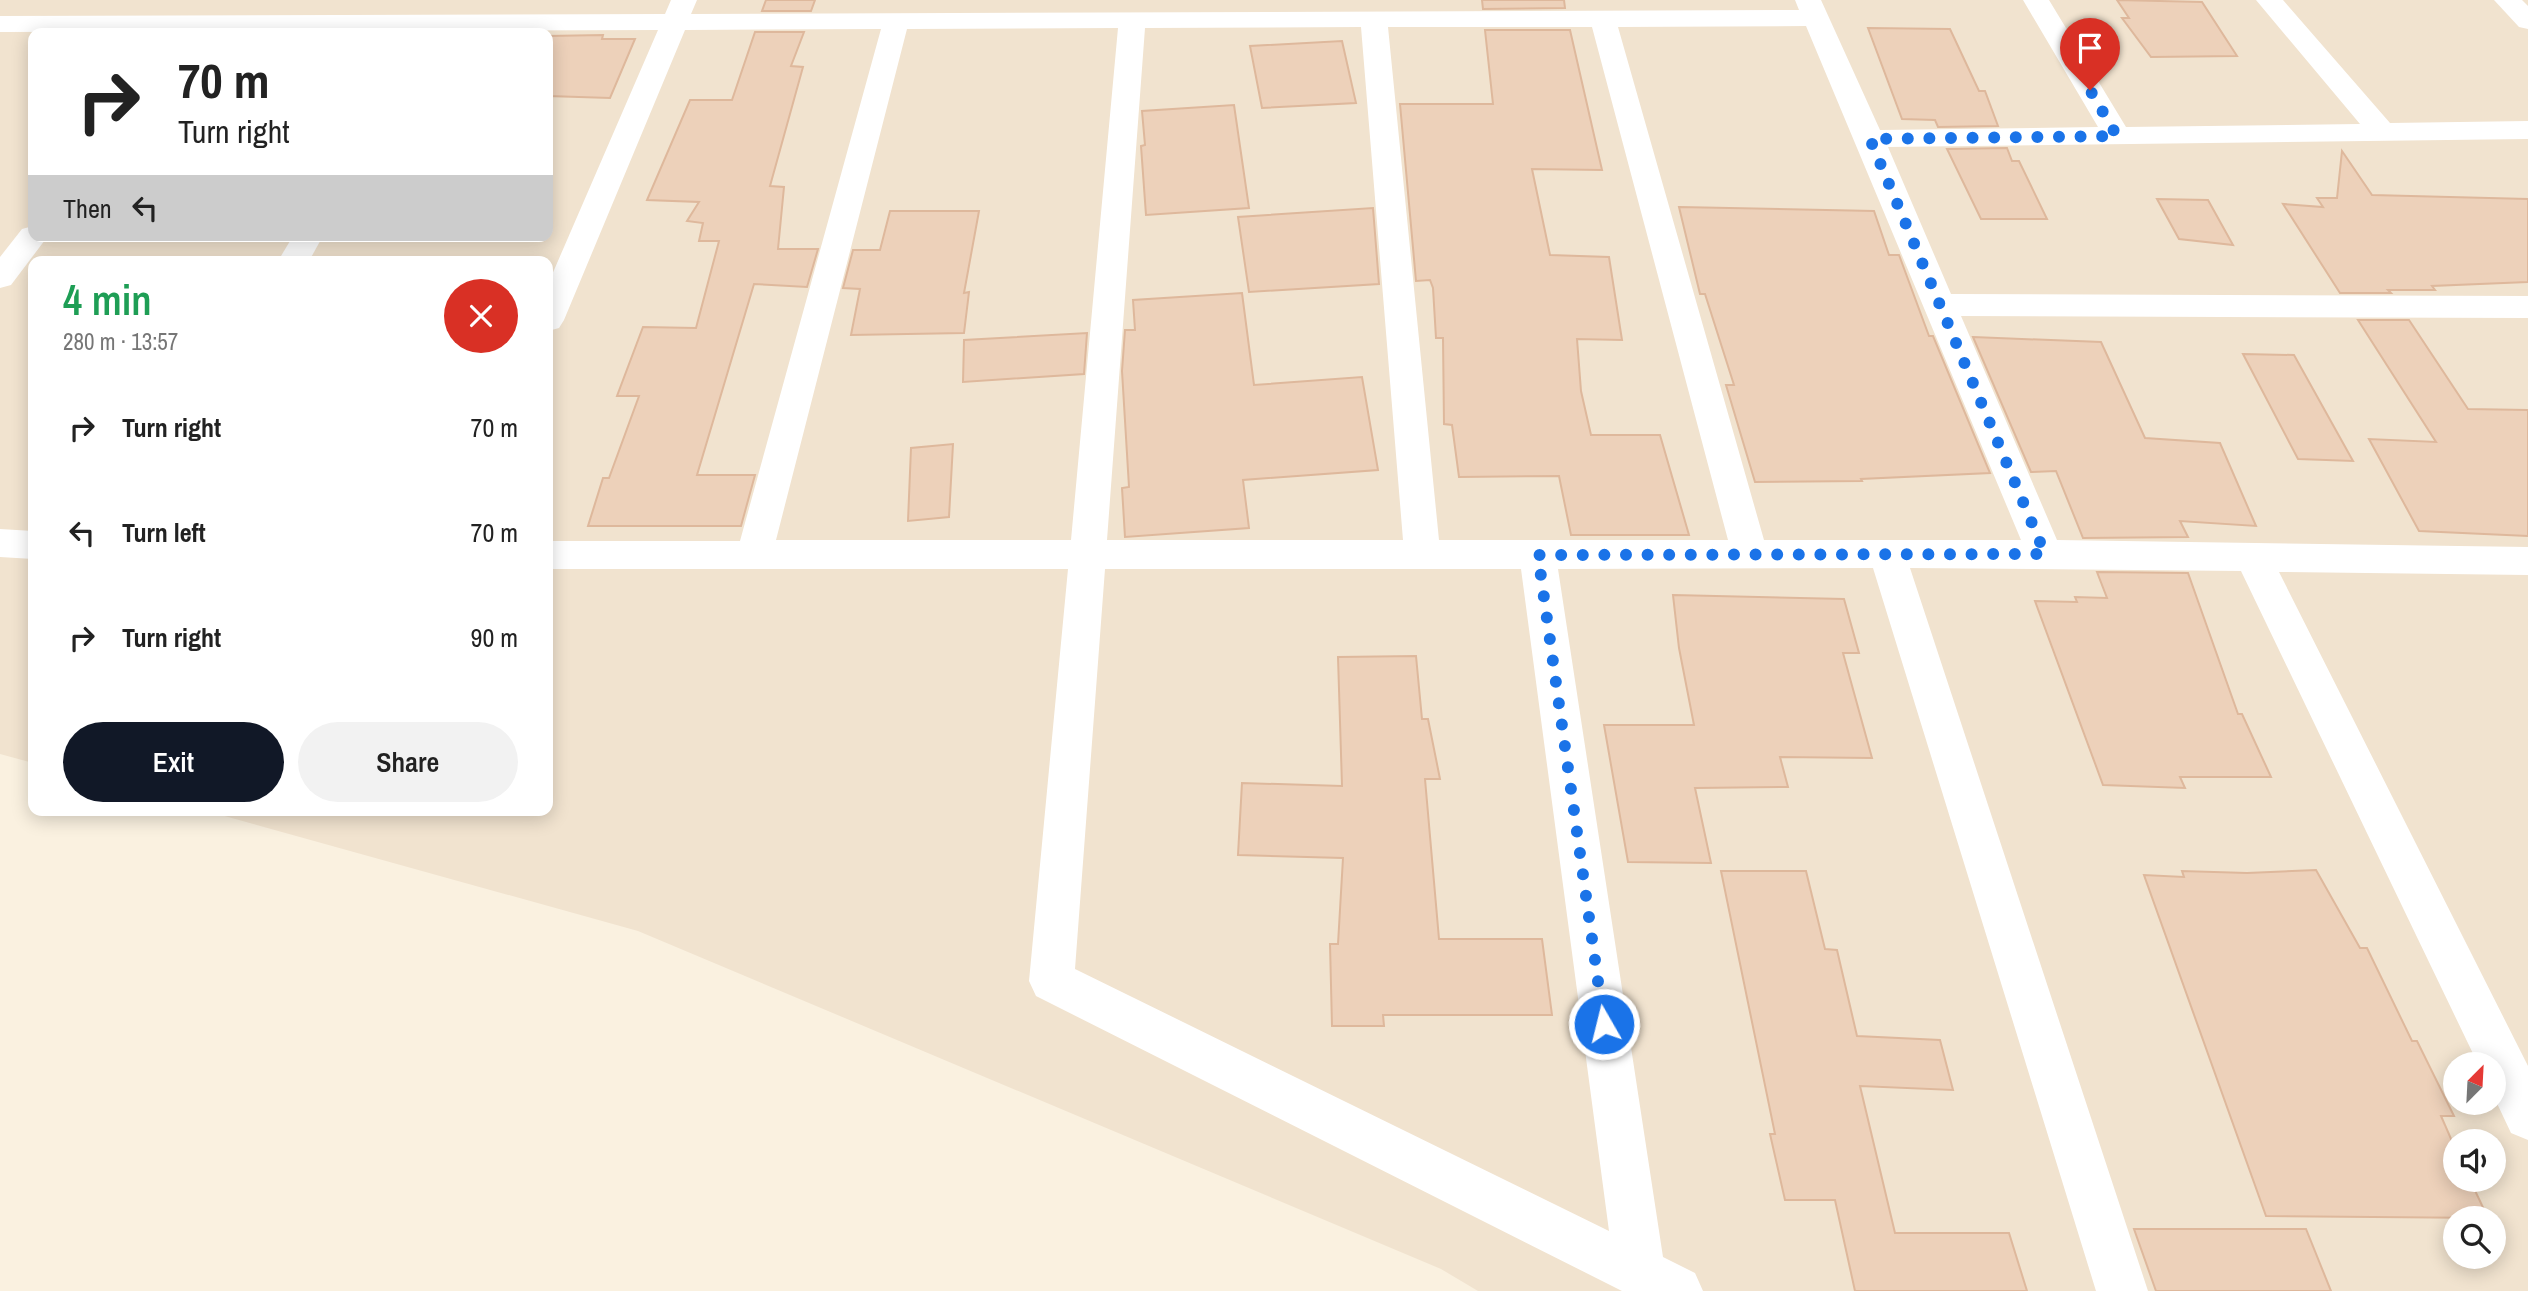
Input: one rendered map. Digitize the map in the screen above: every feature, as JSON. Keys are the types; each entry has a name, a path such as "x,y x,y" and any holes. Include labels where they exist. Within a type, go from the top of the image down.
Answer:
{"street":[{"path":"2036,0 2117,136"},
{"path":"2269,0 2382,132"},
{"path":"2507,0 2528,21"},
{"path":"0,24 198,28 434,28 679,11 896,21 1603,19 1812,9 1942,305 2045,554"},
{"path":"553,308 679,11"},
{"path":"1603,19 1750,554"},
{"path":"1374,20 1422,554"},
{"path":"754,555 896,21"},
{"path":"1132,21 1052,981 1658,1282"},
{"path":"1870,139 2528,130"},
{"path":"0,278 28,242"},
{"path":"1942,305 2528,307"},
{"path":"0,543 28,545"},
{"path":"1887,554 2122,1291"},
{"path":"553,555 2045,554 2528,561"},
{"path":"1538,555 1658,1282"},
{"path":"2253,556 2528,1116"}],"shaded area":[{"path":"0,0 2528,0 2528,1291 1478,1291 1441,1269 638,931 225,816 553,816 553,256 28,256 28,762 0,754"}],"building":[{"path":"766,0 815,0 811,11 762,11"},
{"path":"1482,0 1564,0 1565,8 1483,9"},
{"path":"2117,0 2202,2 2237,56 2151,57 2122,18 2129,18"},
{"path":"1868,28 1950,29 1979,91 1985,91 1998,126 1938,127 1935,120 1902,119"},
{"path":"1485,30 1570,30 1602,170 1532,169 1550,255 1609,257 1622,340 1577,339 1581,391 1591,435 1660,435 1689,535 1571,535 1559,476 1459,477 1452,425 1444,424 1443,338 1436,338 1433,288 1430,280 1416,281 1400,104 1493,104"},
{"path":"755,32 804,32 791,66 803,67 770,186 784,187 778,249 818,249 807,287 754,284 697,475 755,475 741,526 588,526 603,478 609,478 639,396 617,396 643,327 696,328 719,241 699,241 703,223 687,221 699,202 647,200 690,100 732,100"},
{"path":"603,35 602,39 635,39 610,98 553,96 553,36"},
{"path":"1342,41 1356,103 1262,108 1250,46"},
{"path":"1234,105 1249,208 1146,215 1141,146 1145,145 1142,111"},
{"path":"2007,148 2012,161 2019,161 2047,219 1981,219 1947,149"},
{"path":"2342,151 2372,195 2528,199 2528,282 2432,286 2435,290 2388,290 2391,293 2340,293 2283,204 2323,207 2317,198 2337,198"},
{"path":"2157,199 2208,200 2233,245 2179,239"},
{"path":"1679,207 1874,211 1889,255 1899,255 1929,336 1933,336 1990,473 1861,479 1862,481 1755,482 1726,385 1734,385 1705,294 1700,294"},
{"path":"1373,208 1379,284 1249,292 1238,217"},
{"path":"890,211 979,211 964,293 969,292 964,333 851,335 860,289 843,288 853,250 880,250"},
{"path":"1242,293 1254,385 1362,377 1378,470 1243,480 1249,528 1125,537 1122,488 1129,487 1122,371 1125,330 1135,330 1133,300"},
{"path":"2358,320 2409,320 2468,409 2528,410 2528,536 2419,531 2369,439 2436,442"},
{"path":"1087,333 1084,374 963,382 964,340"},
{"path":"1973,337 2101,342 2145,438 2220,443 2256,526 2180,521 2188,537 2083,538 2056,471 2031,472"},
{"path":"2243,354 2294,355 2353,461 2298,459"},
{"path":"953,444 949,517 908,521 911,448"},
{"path":"2097,572 2188,573 2238,714 2242,714 2271,777 2180,777 2185,788 2103,785 2035,601 2077,602 2075,597 2107,598"},
{"path":"1673,595 1844,599 1859,653 1843,653 1872,758 1780,757 1788,787 1695,788 1711,863 1628,862 1604,725 1694,725 1679,648"},
{"path":"1416,656 1422,719 1428,719 1440,779 1425,779 1439,939 1542,939 1552,1015 1383,1015 1384,1026 1332,1026 1330,944 1338,944 1343,858 1238,855 1242,783 1342,786 1338,657"},
{"path":"2316,870 2360,948 2367,948 2412,1041 2417,1041 2443,1094 2443,1115 2454,1116 2441,1116 2447,1129 2443,1129 2443,1192 2476,1192 2482,1206 2443,1206 2443,1218 2266,1216 2144,875 2184,877 2182,871 2247,873"},
{"path":"1721,871 1806,871 1825,949 1837,950 1857,1036 1940,1040 1953,1090 1860,1086 1895,1233 2009,1233 2027,1291 1855,1291 1835,1200 1785,1200 1770,1134 1775,1134"},
{"path":"2134,1229 2306,1229 2331,1291 2156,1291"}],"route":[{"path":"1604,1024 1538,555 2045,554 1870,139 2117,136 2090,90"}]}
